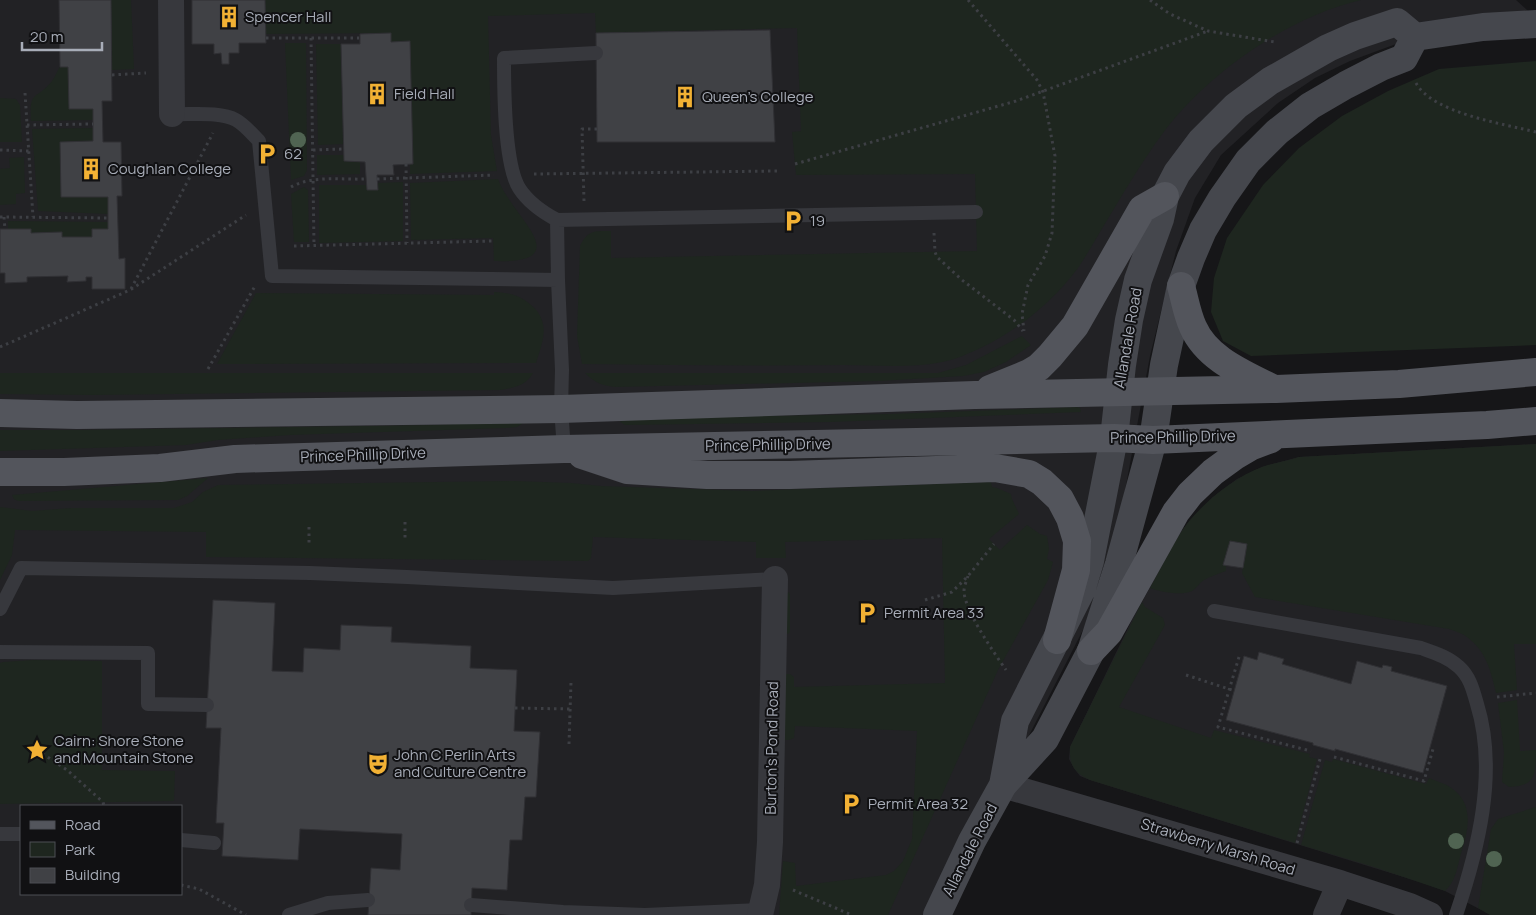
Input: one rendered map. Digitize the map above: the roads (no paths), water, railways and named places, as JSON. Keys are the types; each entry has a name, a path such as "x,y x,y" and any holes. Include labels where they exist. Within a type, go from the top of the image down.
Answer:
{"main road":[{"name":"Allandale Road","path":"937,915 972,841 1003,785 1045,739 1090,651 1119,564 1153,440 1164,365 1181,286 1203,230 1222,198 1248,161 1276,132 1310,106 1381,66 1404,58 1415,37 1397,22 1355,36 1328,48 1270,81 1236,106 1201,141 1177,173 1165,196 1160,219 1138,280 1128,320 1114,438 1090,561 1081,591 1015,721 1003,785"},
{"path":"1415,37 1483,27 1536,24"},
{"path":"975,395 1029,373 1039,367 1050,356 1075,326 1142,209 1165,196"},
{"path":"1181,286 1193,328 1203,344 1228,364 1276,390"},
{"path":"0,413 77,415 561,409 975,395 1276,390 1399,384 1536,372"},
{"name":"Prince Phillip Drive","path":"0,472 64,472 160,468 234,459 564,449 1114,438 1153,440 1536,421"},
{"path":"1090,651 1109,632 1176,512 1190,494 1213,472 1235,456 1252,446 1284,434"},
{"path":"564,449 627,470 707,475 995,468 1029,474 1042,482 1060,499 1070,518 1078,541 1076,570 1057,640"}],"street":[{"path":"171,0 172,114"},
{"name":"Burton's Pond Road","path":"760,912 767,885 770,842 775,579"},
{"name":"Strawberry Marsh Road","path":"1003,785 1340,883 1410,906 1430,915"},
{"path":"1326,915 1340,883"}],"lane":[{"path":"596,53 504,58 509,156 513,174 518,187 527,198 541,211 557,220 976,212"},
{"path":"172,114 223,115 235,120 248,129 259,142 272,276 558,280"},
{"path":"557,220 562,370 561,409 564,449"},
{"path":"0,609 21,568 406,576 613,588 775,579"},
{"path":"1214,611 1421,648 1443,656 1459,667 1470,682 1480,715 1486,751 1484,804 1471,869 1456,915"},
{"path":"0,652 148,654 148,704 207,705"},
{"path":"0,834 20,834"},
{"path":"182,840 214,843"},
{"path":"289,915 328,904 368,900"},
{"path":"471,905 563,914 645,915 760,912"}],"place":[{"name":"Spencer Hall","path":"229,17"},
{"name":"Field Hall","path":"377,94"},
{"name":"Queen's College","path":"685,97"},
{"name":"62","path":"267,154"},
{"name":"Coughlan College","path":"91,169"},
{"name":"19","path":"793,221"},
{"name":"Permit Area 33","path":"867,613"},
{"name":"Cairn: Shore Stone and Mountain Stone","path":"37,750"},
{"name":"John C Perlin Arts and Culture Centre","path":"378,764"},
{"name":"Permit Area 32","path":"851,804"}]}
